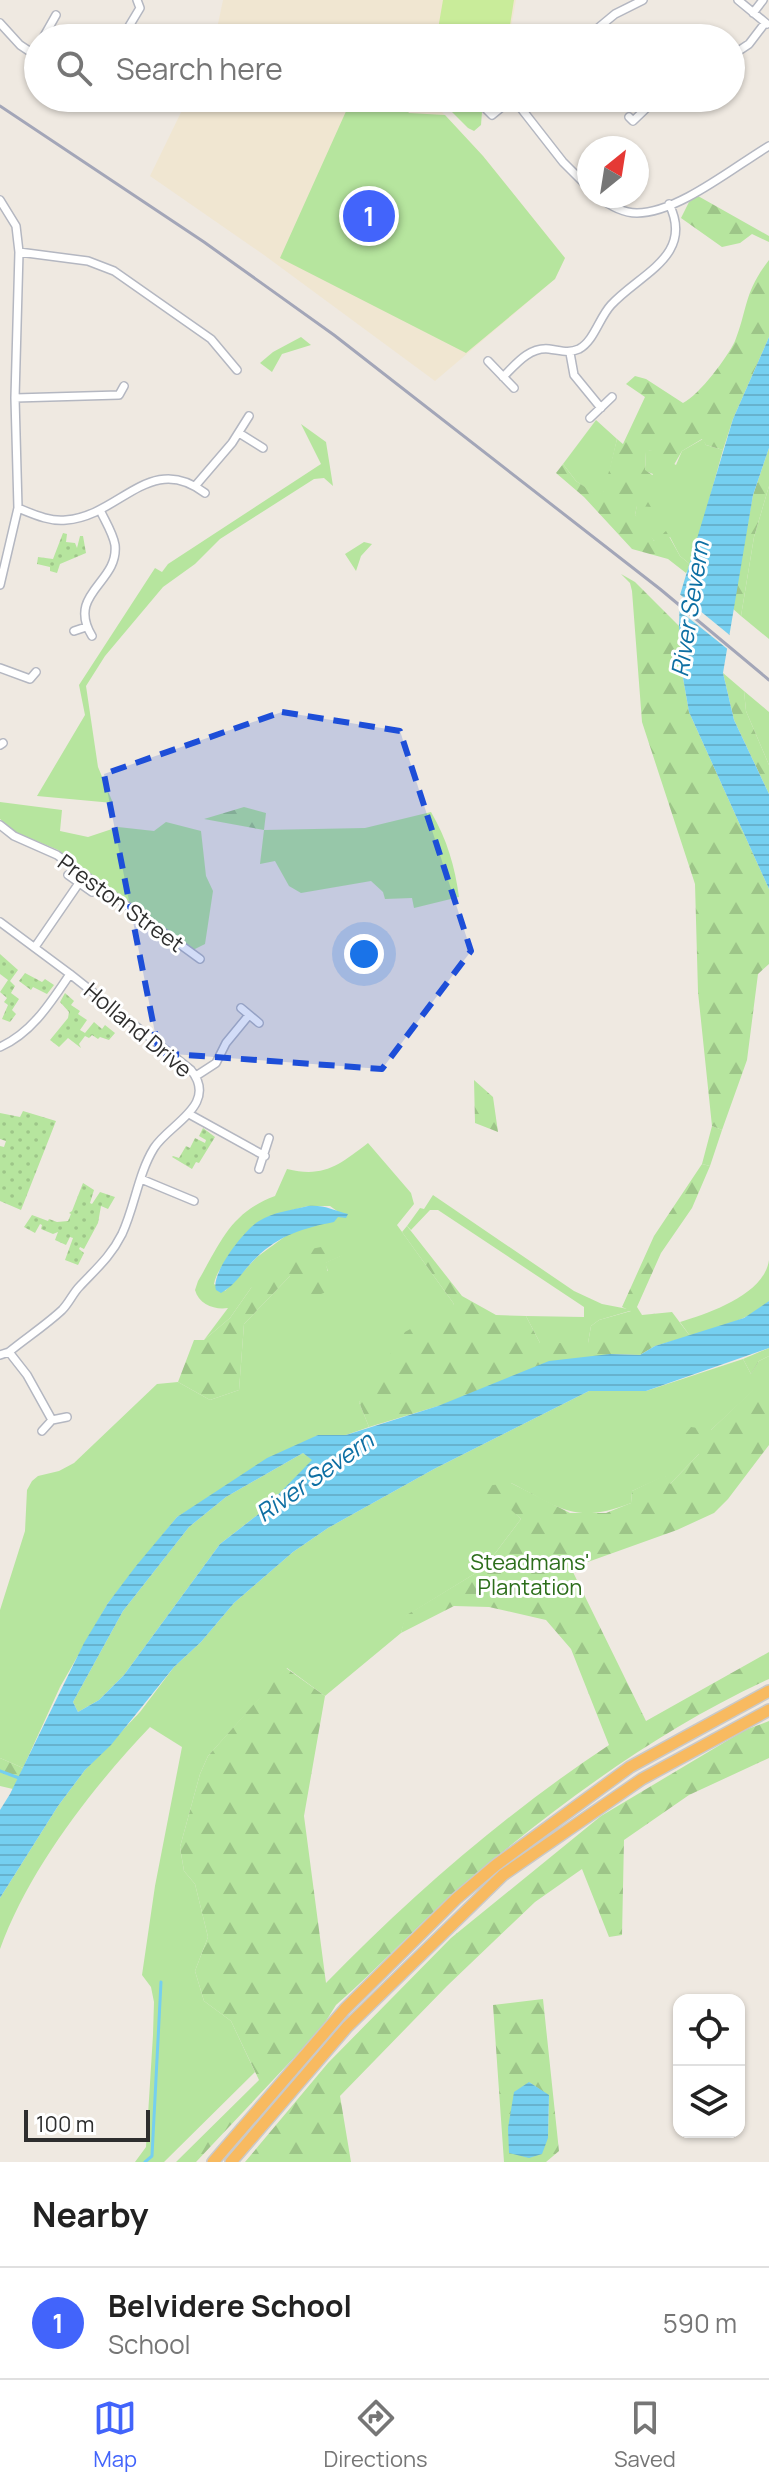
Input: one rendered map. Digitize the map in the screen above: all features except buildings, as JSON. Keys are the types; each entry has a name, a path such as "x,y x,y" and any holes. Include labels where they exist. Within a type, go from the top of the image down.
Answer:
{"highway":[{"path":"213,2162 345,2009 446,1908 496,1865 630,1767 769,1691"},
{"path":"231,2162 347,2027 503,1875 642,1779 769,1710"}],"street":[{"path":"129,24 138,4 144,0"},
{"path":"602,24 624,4 643,0"},
{"path":"738,0 767,24 745,47"},
{"path":"753,13 763,0"},
{"path":"51,24 56,15"},
{"path":"0,23 24,47"},
{"path":"524,112 577,176"},
{"path":"633,121 642,112"},
{"path":"617,208 635,213 648,212 669,204 708,186 769,146"},
{"path":"0,200 16,226 19,252 15,398 18,508 0,585"},
{"path":"503,377 532,351 548,349 570,353 589,341 598,321 610,306 654,270 666,255 676,232 669,204"},
{"path":"19,252 88,261 114,271 211,339 237,370"},
{"path":"589,316 598,321"},
{"path":"570,353 574,375 601,408"},
{"path":"222,366 230,360"},
{"path":"488,361 514,388"},
{"path":"119,395 124,386"},
{"path":"15,398 119,395"},
{"path":"119,395 125,404"},
{"path":"590,418 612,397"},
{"path":"196,485 239,433 249,416"},
{"path":"239,433 263,448"},
{"path":"18,508 56,520 78,518 100,510 156,479 177,479 196,485 205,493"},
{"path":"92,636 86,627 85,604 110,567 115,549 110,529 100,510"},
{"path":"74,631 86,627"},
{"path":"0,668 32,680"},
{"name":"Preston Street","path":"0,825 14,836 57,855 200,959"},
{"path":"68,875 92,892"},
{"path":"35,947 79,883"},
{"path":"0,922 70,974"},
{"name":"Holland Drive","path":"0,1047 21,1037 70,974 196,1076 199,1093 189,1114 161,1138 147,1161 128,1220 105,1262 78,1288 63,1309 9,1352 0,1355"},
{"path":"241,1008 259,1023"},
{"path":"196,1076 216,1063 226,1043 249,1015"},
{"path":"189,1114 265,1156"},
{"path":"259,1169 269,1138"},
{"path":"141,1179 194,1201"},
{"path":"9,1352 27,1375 52,1420"},
{"path":"42,1431 52,1420 67,1417"}],"highlighted area":[{"path":"282,712 400,731 471,951 382,1069 159,1053 104,774"}],"shaded area":[{"path":"223,0 516,0 512,24 218,24"},
{"path":"181,112 442,112 483,156 565,258 555,279 435,381 264,255 150,176"}],"green space":[{"path":"443,0 514,0 510,24 439,24"},
{"path":"346,112 408,112 445,115 483,156 565,258 555,279 466,353 280,258"},
{"path":"452,112 482,112 481,125 474,131"},
{"path":"698,196 769,236 769,242 752,234 740,243 722,247 681,218 689,202"},
{"path":"769,260 769,337 733,419 723,450 706,445 702,439 682,451 668,475 656,466 651,450 646,452 645,470 661,481 659,498 652,507 637,506 635,515 648,525 654,541 666,531 680,556 691,565 686,573 668,559 632,549 584,497 556,473 563,464 576,481 597,495 604,491 617,439 623,444 645,397 626,384 635,376 646,379 683,403 697,392 735,341 751,291"},
{"path":"301,337 311,345 282,354 272,372 260,363 273,352"},
{"path":"596,420 617,439 605,491 597,496 576,481 563,464"},
{"path":"301,424 326,442 333,486 324,478 314,479 220,539 195,564 163,587 105,656 86,686 98,767 113,803 37,796 85,715 79,685 155,568 162,572 168,564 321,464"},
{"path":"703,439 706,445 723,450 691,565 680,556 670,537 654,541 635,515 653,474 645,471 646,451 651,450 676,465 682,451"},
{"path":"769,448 769,486 754,537 741,616 732,608 753,495"},
{"path":"769,486 769,639 741,616 754,537"},
{"path":"63,533 67,534 66,542 75,543 77,548 80,536 83,536 86,553 60,564 57,573 50,571 50,567 37,564 38,557 53,559"},
{"path":"364,542 372,544 361,556 356,571 345,554"},
{"path":"621,574 635,582 679,626 689,712 769,889 769,964 758,974 747,1060 722,1130 712,1126 698,992 695,884 642,722 632,591 630,583"},
{"path":"723,673 744,691 746,711 769,765 769,794 734,720"},
{"path":"744,691 769,712 769,765 746,711"},
{"path":"0,802 62,810 60,831 88,837 118,827 154,831 166,822 201,831 206,876 213,891 205,944 193,950 58,850 15,832 0,819"},
{"path":"244,807 266,813 264,830 204,819"},
{"path":"431,812 450,853 459,897 414,908 412,898 385,899 383,892 371,881 301,893 289,886 275,861 260,864 264,830 365,828"},
{"path":"0,954 18,970 10,981 15,986 11,993 19,999 12,1010 16,1014 10,1022 2,1019 8,1005 4,1002 7,998 0,992 8,980 0,974"},
{"path":"25,973 54,985 47,994 33,987 31,990 19,981"},
{"path":"65,993 74,1001 71,1005 80,1011 78,1014 87,1020 80,1030 85,1033 94,1022 102,1029 105,1025 115,1033 109,1040 85,1036 79,1044 81,1048 68,1038 59,1047 50,1040 68,1018 69,1012 60,1002"},
{"path":"474,1080 493,1097 498,1132 475,1123"},
{"path":"23,1111 56,1121 21,1210 0,1201 0,1146 4,1147 6,1141 0,1139 0,1113 20,1117"},
{"path":"712,1126 722,1130 710,1166 702,1164"},
{"path":"203,1128 215,1137 199,1163 196,1162 192,1169 172,1157 179,1158 195,1138 205,1143 206,1140 199,1136"},
{"path":"368,1143 411,1193 414,1204 397,1225 454,1304 359,1402 369,1427 346,1435 318,1435 177,1517 108,1603 60,1687 23,1768 0,1758 0,1610 25,1531 27,1490 32,1481 74,1463 157,1384 178,1382 210,1400 239,1390 244,1324 290,1276 328,1271 325,1263 342,1255 251,1288 230,1318 204,1340 228,1308 204,1303 195,1290 198,1281 228,1230 247,1211 275,1196 287,1169 321,1171","holes":["308,1206 330,1206 337,1211 287,1235 257,1257 225,1291 214,1284 220,1269 238,1244 262,1221"]},
{"path":"702,1164 710,1166 692,1208 661,1253 637,1307 642,1315 672,1312 690,1336 655,1346 640,1355 610,1354 369,1427 359,1402 405,1332 454,1304 402,1232 407,1226 462,1296 496,1315 526,1316 540,1343 588,1343 591,1326 599,1320 631,1311 622,1307 654,1236"},
{"path":"83,1183 94,1190 92,1204 100,1192 115,1197 108,1209 101,1206 98,1223 84,1249 79,1249 84,1253 78,1265 65,1260 73,1238 70,1237 66,1245 55,1240 58,1232 53,1234 41,1229 40,1224 35,1233 24,1227 32,1215 48,1221 68,1221"},
{"path":"433,1195 574,1291 602,1304 633,1310 599,1320 591,1326 588,1343 540,1343 526,1316 584,1317 584,1307 438,1210 430,1210 411,1230 407,1226"},
{"path":"336,1244 343,1255 326,1263 331,1290 306,1300 290,1276 244,1324 239,1390 210,1400 178,1382 194,1340 204,1340 230,1318 251,1288 296,1252"},
{"path":"769,1260 769,1301 742,1318 690,1336 680,1322 720,1308 746,1293 765,1272"},
{"path":"769,1348 769,1356 759,1361 751,1374 743,1359"},
{"path":"769,1356 769,1386 757,1387 711,1430 699,1454 669,1485 665,1476 632,1491 631,1503 596,1513 582,1513 556,1506 511,1483 509,1507 521,1519 484,1568 406,1616 401,1633 325,1696 287,1668 208,1756 180,1847 184,1871 195,1884 208,1937 195,1971 204,2001 231,2021 255,2072 164,2162 135,2162 146,2147 153,2035 154,2002 151,1987 142,1975 155,1886 182,1747 150,1727 128,1751 85,1803 45,1860 12,1919 0,1949 0,1898 58,1806 85,1770 140,1712 174,1667 201,1642 234,1603 293,1552 328,1528 434,1469 589,1391 646,1391 743,1359 751,1374 759,1361"},
{"name":"Steadmans' Plantation","path":"757,1386 769,1386 769,1445 714,1513 677,1530 571,1568 646,1721 769,1652 769,1679 650,1744 576,1795 505,1850 453,1894 336,2005 321,2029 196,2162 176,2162 259,2080 231,2021 204,2001 195,1971 208,1937 195,1884 184,1871 180,1847 208,1756 286,1668 325,1696 304,1816 326,1983 461,1856 533,1798 609,1745 571,1649 546,1620 489,1607 454,1606 401,1633 405,1616 484,1568 521,1519 509,1508 492,1518 468,1488 511,1483 570,1513 606,1513 631,1503 632,1491 665,1475 670,1484 699,1454 683,1437 691,1427 711,1430"},
{"path":"303,1453 313,1460 260,1513 220,1544 124,1675 99,1700 78,1712 73,1702 123,1611 189,1527 226,1497"},
{"path":"769,1721 769,1758 689,1795 624,1840 622,1935 609,1937 582,1869 535,1902 447,1986 340,2096 351,2162 245,2162 328,2063 451,1938 601,1816 745,1730"},
{"path":"0,1758 23,1768 13,1789 0,1786"},
{"path":"543,1999 559,2151 546,2162 504,2162 493,2005","holes":["529,2082 549,2096 548,2138"]}],"water":[{"name":"River Severn","path":"769,337 769,448 753,495 723,673 734,720 769,794 769,889 689,712 679,626 680,595 733,419"},
{"path":"308,1206 348,1214 346,1218 338,1217 334,1222 283,1238 256,1258 226,1290 221,1293 216,1290 223,1263 253,1226 270,1215"},
{"name":"River Severn","path":"769,1301 769,1348 646,1391 589,1391 434,1469 328,1528 293,1552 234,1603 201,1642 174,1667 111,1745 85,1770 58,1806 0,1898 0,1810 84,1643 108,1603 177,1517 267,1458 318,1435 346,1435 438,1406 549,1361 610,1354 640,1355 655,1346 744,1318","holes":["303,1453 312,1460 260,1513 220,1544 124,1675 99,1700 78,1712 73,1702 123,1611 189,1527 226,1497"]},
{"path":"529,2082 549,2095 548,2138 542,2154 529,2158 509,2153 508,2128 514,2092"}],"pier":[{"path":"677,592 732,637 730,651 675,607"}],"waterway":[{"path":"0,1771 19,1778"},
{"path":"145,2162 152,2156 161,1982"}],"railway":[{"path":"0,106 204,242 334,335 660,589 769,680"}],"place":[{"name":"Belvidere School","path":"369,216"}]}
